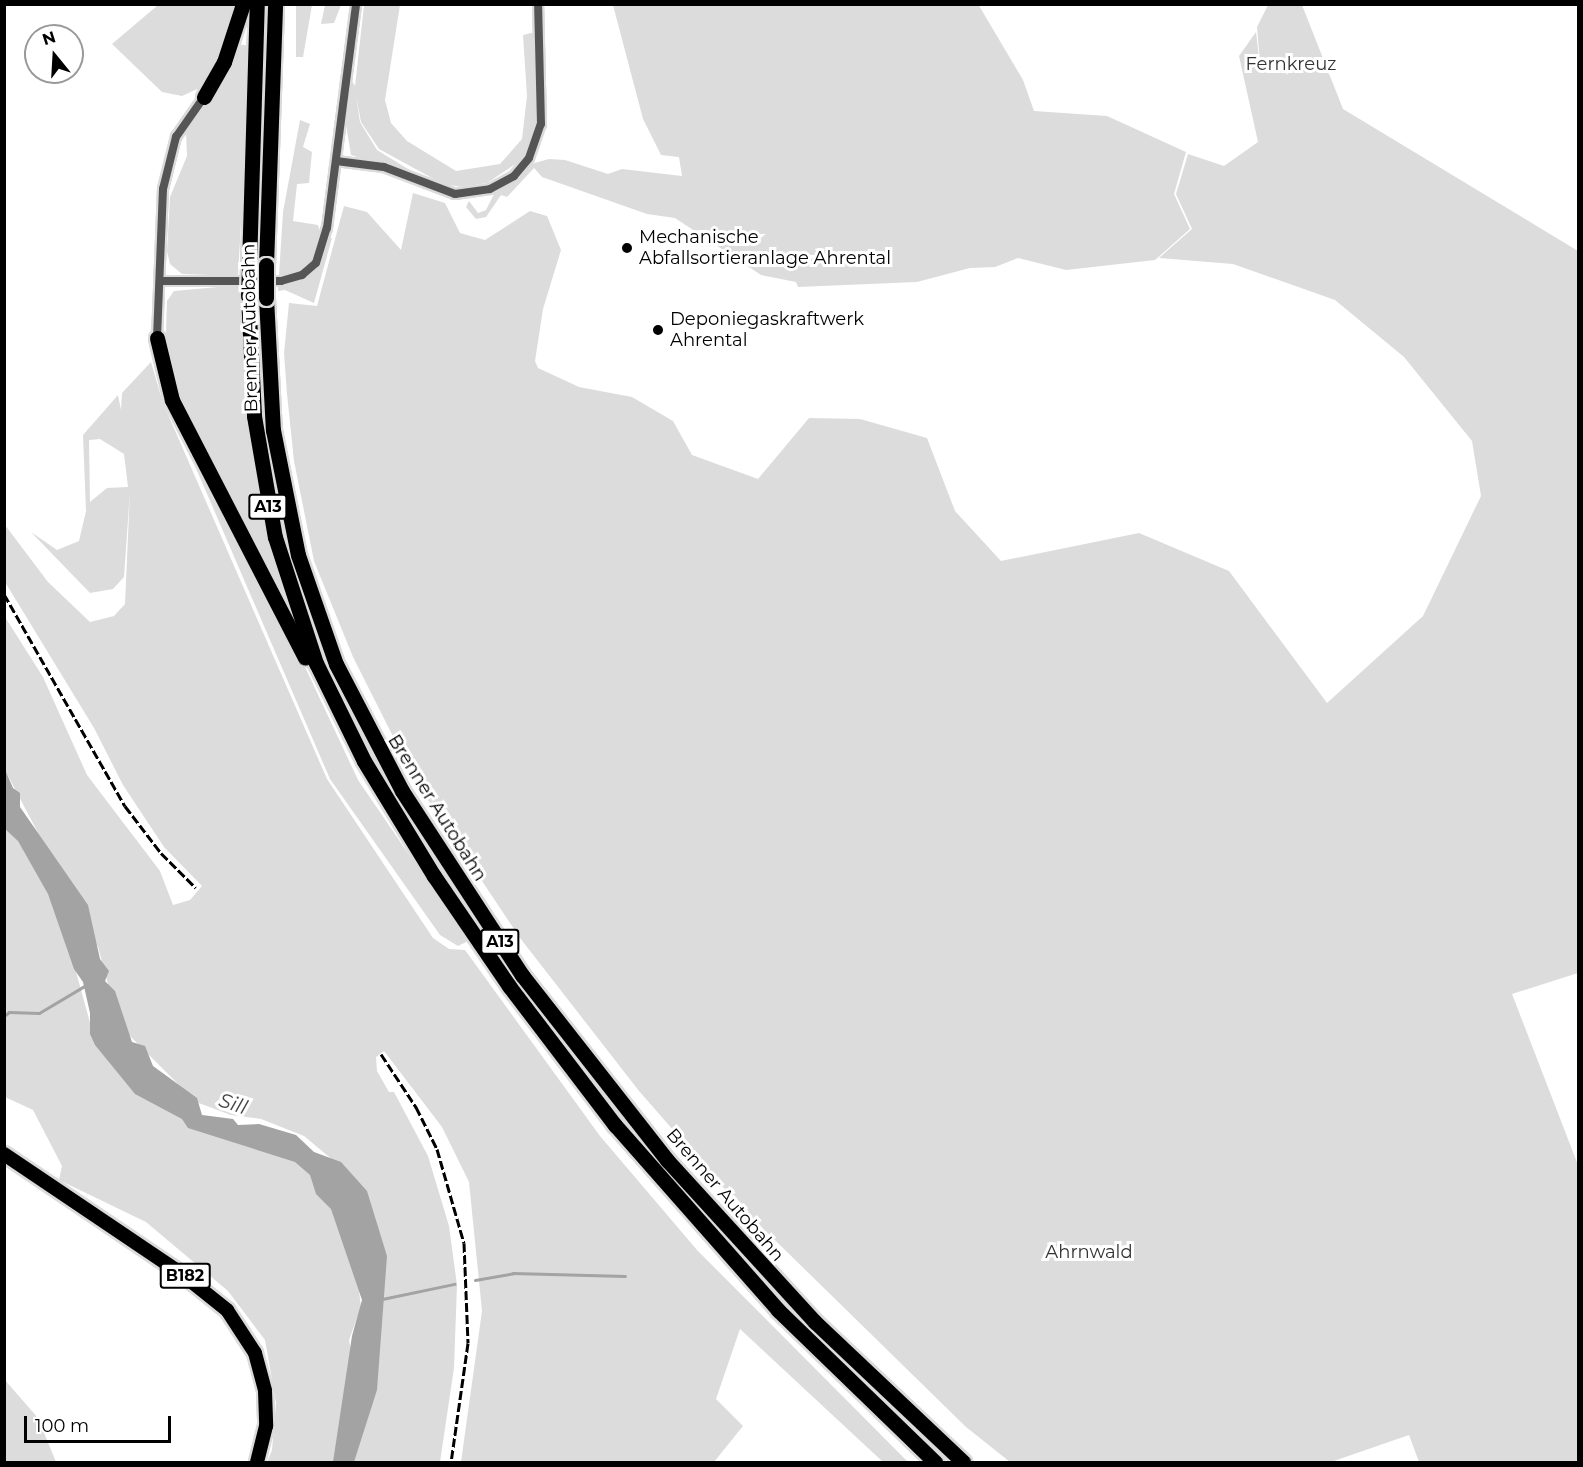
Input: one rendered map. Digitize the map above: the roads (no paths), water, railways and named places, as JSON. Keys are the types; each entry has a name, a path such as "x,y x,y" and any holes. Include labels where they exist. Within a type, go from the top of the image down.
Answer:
{"highway":[{"path":"204,97 224,62 243,4"},
{"name":"Brenner Autobahn","path":"257,4 248,296 254,416 266,499 295,606 336,707 364,761 434,876 577,1078 753,1283 935,1462"},
{"name":"Brenner Autobahn","path":"276,9 266,265 273,430 298,555 336,664 402,790 522,975 667,1160 814,1322 963,1462"},
{"path":"157,338 172,400 307,662 336,707"}],"main road":[{"name":"B182","path":"4,1154 198,1285 228,1310 255,1353 265,1391 266,1426 257,1462"}],"street":[{"path":"160,280 281,281 302,275 316,263 323,247 356,4"},
{"path":"336,161 384,167 455,194 490,189 514,176 529,158 542,124 538,4"},
{"path":"157,338 161,200 176,138 204,97"}],"waterway":[{"path":"4,1016 9,1012 39,1013 86,985"},
{"path":"475,1280 513,1273 625,1276"},
{"path":"382,1299 454,1284"}],"railway":[{"path":"4,594 125,806 161,853 196,888"},
{"path":"381,1054 416,1107 437,1149 464,1243 468,1343 451,1462"}],"place":[{"name":"Mechanische Abfallsortieranlage Ahrental","path":"627,248"},
{"name":"Deponiegaskraftwerk Ahrental","path":"658,330"}],"park label":[{"name":"Fernkreuz","path":"1291,64"},
{"name":"Ahrnwald","path":"1089,1252"}],"water label":[{"name":"Sill","path":"233,1104"}]}
